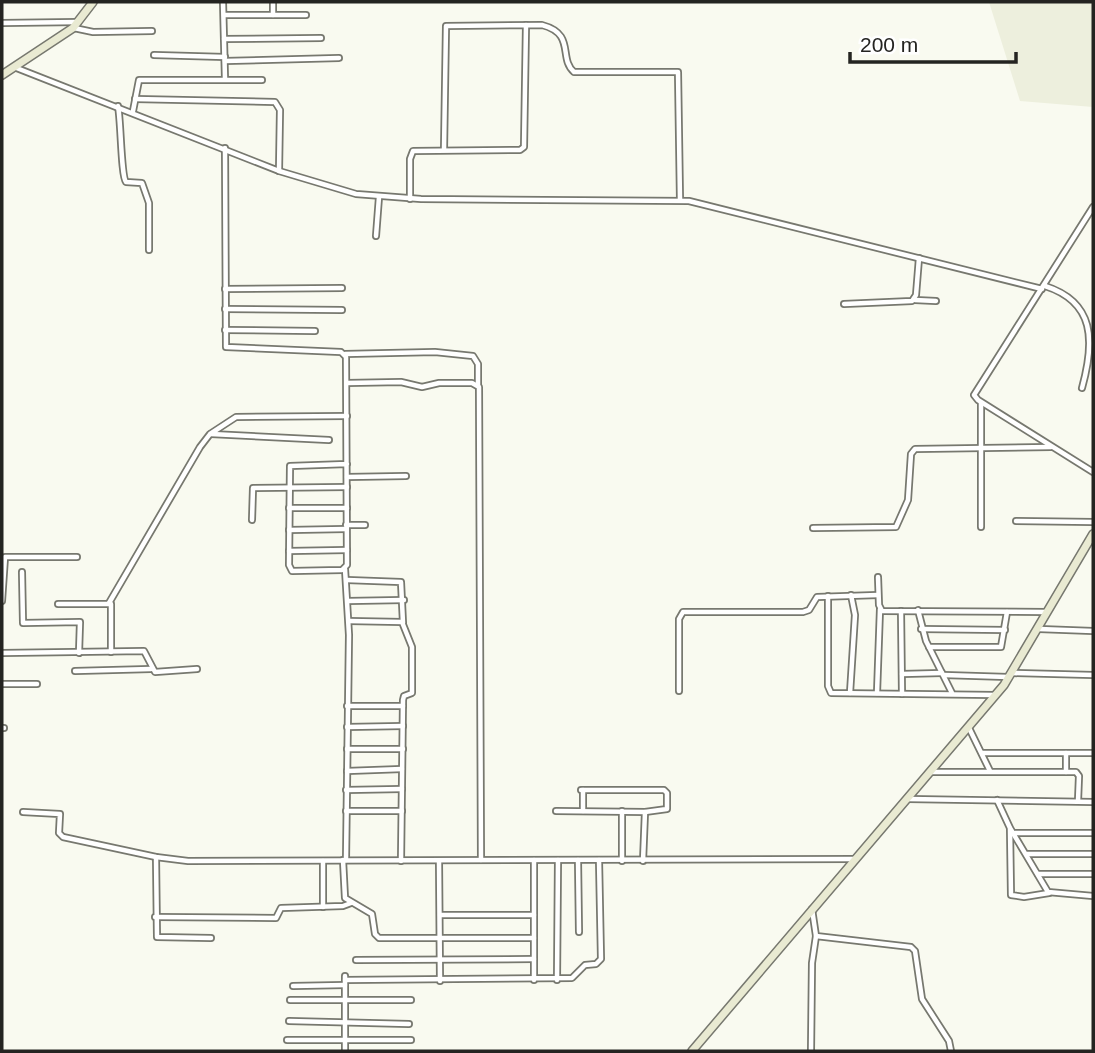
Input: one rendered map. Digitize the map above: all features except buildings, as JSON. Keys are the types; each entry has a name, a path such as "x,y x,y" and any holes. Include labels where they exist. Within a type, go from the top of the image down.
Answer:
{"street":[{"path":"2,75 76,25 93,2"},
{"path":"223,2 225,79"},
{"path":"273,2 273,15"},
{"path":"224,15 306,15"},
{"path":"2,23 76,25 93,32 152,31"},
{"path":"410,199 411,153 417,150 520,150 524,147 526,25"},
{"path":"444,150 446,26 546,26 559,34 566,44 569,67 574,72 678,72 680,200"},
{"path":"224,38 321,38"},
{"path":"154,55 225,59 339,58"},
{"path":"13,67 133,111 279,171 356,194 410,199 680,200 1044,287 1076,299 1089,316 1091,350 1082,388"},
{"path":"133,111 139,80 262,80"},
{"path":"135,99 275,102 280,110 279,171"},
{"path":"118,106 122,132 122,176 126,182 142,183 148,194 149,250"},
{"path":"225,148 225,346 230,349 345,354 435,352 473,356 478,363 481,400 478,543 481,860"},
{"path":"376,236 379,197"},
{"path":"1093,207 974,395 1093,472"},
{"path":"914,299 919,258"},
{"path":"225,289 342,288"},
{"path":"844,304 914,299 936,301"},
{"path":"225,309 342,310"},
{"path":"225,330 315,331"},
{"path":"345,354 345,569 349,621 344,895 351,903 372,914 375,933 379,938 534,938"},
{"path":"347,383 401,382 422,387 443,383 478,385"},
{"path":"981,402 981,527"},
{"path":"111,652 109,603 210,434 239,416 347,416"},
{"path":"210,434 329,440"},
{"path":"813,528 896,527 908,500 913,450 1052,447"},
{"path":"345,569 292,571 289,551 289,487 292,465 347,464"},
{"path":"347,477 406,476"},
{"path":"251,520 251,489 347,487"},
{"path":"289,508 346,508"},
{"path":"1016,521 1093,522"},
{"path":"289,530 365,525"},
{"path":"692,1051 996,695 1039,629 1093,534"},
{"path":"289,551 347,550"},
{"path":"2,601 5,557 77,557"},
{"path":"22,572 23,623 80,622 79,653"},
{"path":"877,694 880,609 878,577"},
{"path":"347,580 400,581 404,600 403,623 412,648 413,691 404,696 402,706 401,861"},
{"path":"850,693 855,615 851,595"},
{"path":"679,691 679,619 683,612 805,612 814,598 878,595"},
{"path":"828,596 828,689 834,694 996,695"},
{"path":"348,601 404,600"},
{"path":"58,604 109,603"},
{"path":"880,609 1049,612"},
{"path":"918,610 921,629 952,693"},
{"path":"901,611 902,694"},
{"path":"929,647 999,647 1003,644 1007,612"},
{"path":"349,621 403,623"},
{"path":"921,629 1005,630"},
{"path":"1039,629 1093,631"},
{"path":"2,653 144,651 151,669"},
{"path":"75,671 151,669 159,672 197,669"},
{"path":"902,674 1093,675"},
{"path":"2,684 37,684"},
{"path":"347,706 402,706"},
{"path":"347,727 403,726"},
{"path":"969,728 990,771"},
{"path":"347,749 403,749"},
{"path":"982,753 1093,753"},
{"path":"1066,753 1066,772"},
{"path":"347,771 402,769"},
{"path":"930,772 1079,774 1078,801"},
{"path":"346,790 402,789"},
{"path":"555,811 645,812 666,811 665,791 582,790 583,811"},
{"path":"908,799 1093,802"},
{"path":"997,800 1010,828 1049,893"},
{"path":"23,811 60,814 59,833 63,838 188,861 857,859"},
{"path":"346,811 402,811"},
{"path":"622,811 622,861"},
{"path":"643,861 645,812"},
{"path":"1010,828 1011,895 1024,897 1049,893 1093,896"},
{"path":"1014,833 1093,833"},
{"path":"1027,854 1093,854"},
{"path":"156,857 155,917 158,937 211,938"},
{"path":"534,860 534,980"},
{"path":"556,980 558,860"},
{"path":"578,860 579,932"},
{"path":"293,986 345,980 572,978 585,965 596,964 601,959 599,860"},
{"path":"323,861 323,906"},
{"path":"439,861 440,981"},
{"path":"1037,874 1093,874"},
{"path":"155,917 276,918 281,908 351,903"},
{"path":"811,1051 812,963 816,936 812,908"},
{"path":"440,915 534,915"},
{"path":"816,936 911,947 915,951 922,999 950,1041 951,1051"},
{"path":"356,960 534,959"},
{"path":"345,980 345,1051"},
{"path":"290,1000 411,1000"},
{"path":"289,1021 409,1024"},
{"path":"287,1040 411,1040"}],"shaded area":[{"path":"989,2 1093,2 1093,107 1020,101"}]}
